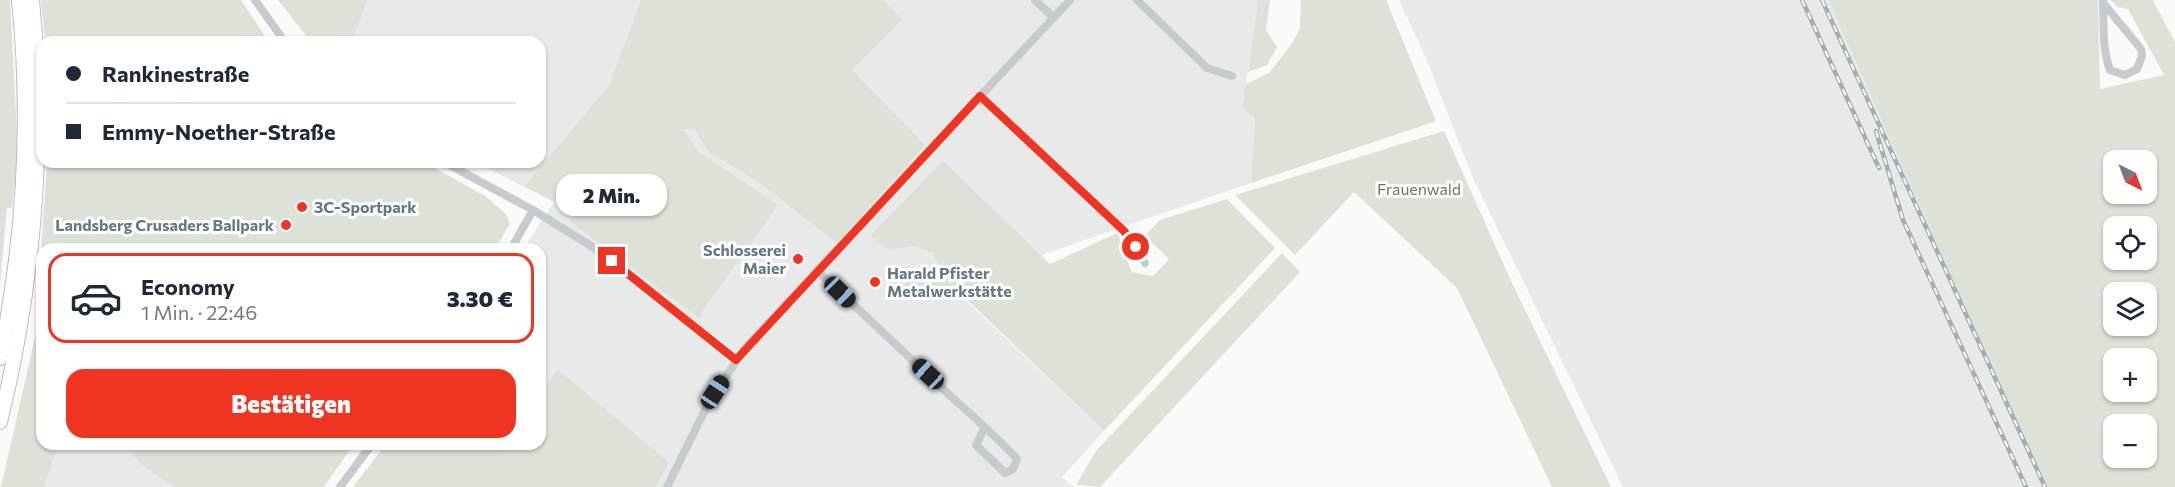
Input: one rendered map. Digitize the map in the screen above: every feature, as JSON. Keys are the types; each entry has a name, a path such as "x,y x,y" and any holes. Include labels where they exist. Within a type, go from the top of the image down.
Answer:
{"highway":[{"path":"0,358 15,262 23,160 24,123 19,0"},
{"path":"32,0 36,79"},
{"path":"0,422 17,344 34,216 36,168"}],"street":[{"path":"255,0 281,36"},
{"path":"1035,0 1053,17"},
{"path":"667,487 701,416 736,360 1070,0"},
{"path":"1137,0 1207,68 1232,76"},
{"path":"2103,2 2141,49 2142,56 2137,69 2125,75 2110,70 2107,61 2103,2"},
{"path":"980,96 1124,231 1145,263"},
{"path":"455,168 574,234 632,275 736,360"},
{"path":"514,243 533,210"},
{"path":"818,272 985,427 1017,459 1013,469 1005,473 976,445 985,427"},
{"path":"340,487 368,450"}],"shaded area":[{"path":"288,0 1258,0 1246,84 1255,117 1251,183 980,276 962,297 1104,431 1062,477 1074,487 656,487 669,462 558,371 546,386 546,243 527,243 554,202 487,168 546,168 546,36 311,36"},
{"path":"1399,0 1828,0 1996,378 2048,487 1623,487 1473,178 1426,58"},
{"path":"51,450 139,450 185,487 42,487"}],"green space":[{"path":"0,0 10,0 18,155 12,208 7,208 0,284"},
{"path":"41,0 241,0 265,36 44,36"},
{"path":"278,0 367,0 354,36 306,36"},
{"path":"641,0 883,0 903,19 852,70 925,145 837,243 761,184 709,152 694,129 683,129 699,152 778,205 703,310 700,319 570,222 575,213 525,186 540,168 546,168 546,161 610,84"},
{"path":"1258,0 1270,0 1266,30 1277,47 1267,65 1248,72"},
{"path":"1301,0 1386,0 1436,121 1251,183 1255,117 1242,108 1246,84 1269,73 1293,42 1300,28"},
{"path":"1828,0 2098,0 2100,89 2164,75 2128,9 2118,7 2110,0 2153,0 2175,42 2175,487 2048,487 1996,378"},
{"name":"Frauenwald","path":"1444,131 1511,281 1611,487 1552,487 1457,288 1354,192 1295,255 1235,195"},
{"path":"943,161 1050,264 1117,233 1132,272 1153,276 1169,259 1145,236 1160,220 1227,199 1275,248 1104,431 956,289 949,294 937,288 917,296 907,297 904,284 932,274 938,264 933,253 913,246 889,250 870,236"},
{"name":"3C-Sportpark","path":"47,168 435,168 485,196 505,213 510,224 499,243 42,243"},
{"path":"1282,253 1300,272 1100,487 1076,485 1096,451"},
{"path":"36,332 36,450 56,450 44,487 1,487"},
{"path":"558,370 669,462 656,487 353,487 381,450 546,450 546,385"},
{"path":"128,450 350,450 324,487 175,487 143,466"}],"railway":[{"path":"1802,0 1879,168"},
{"path":"1822,0 2045,487"},
{"path":"1876,131 1903,220 2026,487"}],"place":[{"name":"3C-Sportpark","path":"302,207"},
{"name":"Landsberg Crusaders Ballpark","path":"286,225"},
{"name":"Schlosserei Maier","path":"798,259"},
{"name":"Harald Pfister Metalwerkstätte","path":"875,282"}],"route":[{"path":"612,261 660,297 736,360 980,96 1124,231 1136,247"}]}
